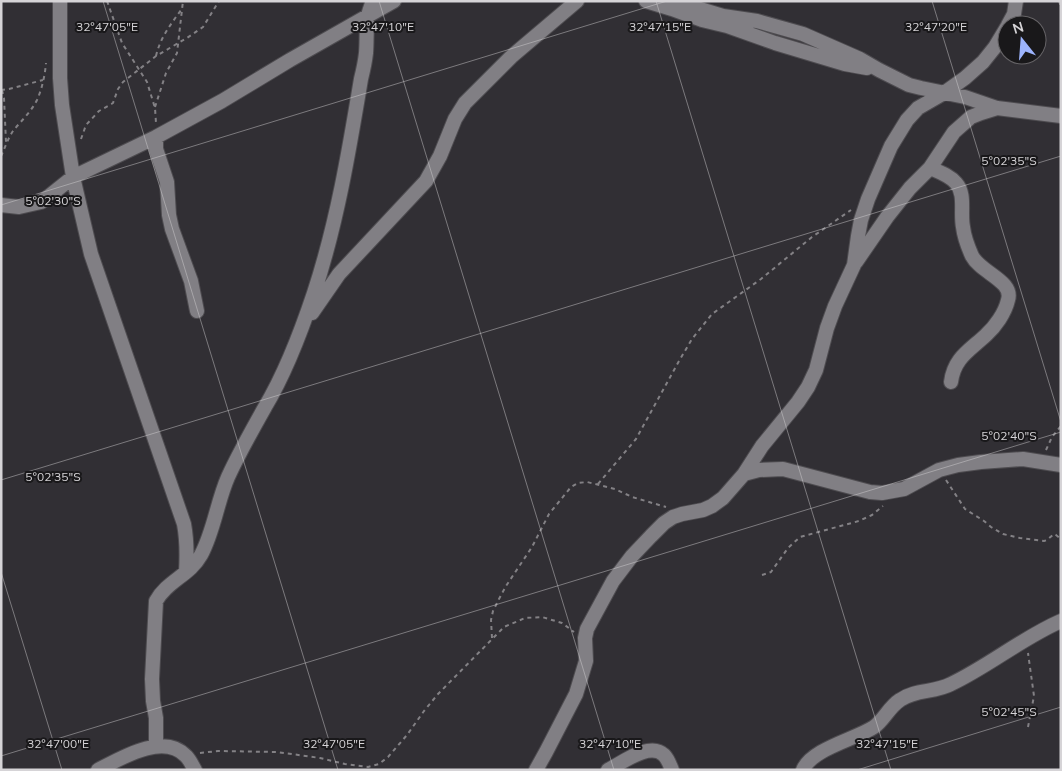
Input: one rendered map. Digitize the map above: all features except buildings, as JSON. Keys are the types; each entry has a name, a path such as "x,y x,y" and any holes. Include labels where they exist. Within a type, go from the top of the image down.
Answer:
{"street":[{"path":"60,1 60,78 62,105 73,177 91,254 184,524 187,545 186,572"},
{"path":"1,218 7,206 41,202 73,177 156,137 222,101 290,60 367,8 373,1"},
{"path":"367,8 394,1"},
{"path":"300,330 339,274 426,181 440,156 455,119 465,103 511,57 577,1"},
{"path":"646,1 702,20 727,26 754,37 845,64 879,70"},
{"path":"674,1 723,16 757,21 803,34 860,59 916,87 965,97 997,108 1061,116"},
{"path":"1014,15 1016,1"},
{"path":"156,746 156,718 152,689 156,601 165,588 195,564 201,556 209,538 227,479 289,360 314,293 343,179 366,55 367,8"},
{"path":"854,265 861,220 890,146 907,120 918,108 965,78 983,62 997,44"},
{"path":"536,770 576,694 586,661 585,638 587,629 601,602 632,556 664,523 673,517 712,506 723,498 744,474 762,446 808,387 816,370 826,328 854,265 887,217 910,188 930,168 954,132 963,123 971,117 997,108"},
{"path":"156,137 157,153 167,182 169,215 172,229 191,281 197,311"},
{"path":"930,168 946,175 959,187 961,192 962,227 973,257 980,267 1006,286 1009,292 1004,310 987,334 967,350 958,361 950,382"},
{"path":"744,474 759,470 783,469 870,492 882,493 904,489 939,470 950,467 1023,459 1061,465"},
{"path":"803,770 807,762 813,757 874,727 899,700 917,692 934,691 952,684 1027,638 1061,621"},
{"path":"98,770 144,749 156,746 174,748 186,755 195,770"},
{"path":"608,770 637,754 654,750 664,756 672,770"}],"path":[{"path":"107,1 122,43 147,82 155,108 156,137"},
{"path":"155,108 166,73 176,53 183,1"},
{"path":"80,142 89,122 99,111 113,103 120,86 156,56 202,27 219,1"},
{"path":"1059,1 1061,8"},
{"path":"156,56 163,38 182,9"},
{"path":"1,156 12,133 27,116 36,101 47,59"},
{"path":"6,144 2,90 43,80"},
{"path":"598,484 636,439 692,339 712,314 761,279 812,237 868,199"},
{"path":"1041,462 1052,437 1061,426"},
{"path":"939,470 965,509 984,520 996,531 1020,538 1044,540 1047,540 1054,534 1061,539"},
{"path":"492,638 491,620 493,611 506,586 532,547 548,514 571,487 578,483 587,482 598,484 682,514"},
{"path":"762,576 771,572 788,548 800,537 859,521 872,515 884,505"},
{"path":"186,755 218,750 277,752 368,767 379,764 388,757 407,735 424,710 438,694 504,627 525,618 542,616 562,623 585,638"},
{"path":"1027,638 1034,696 1028,728"}]}
